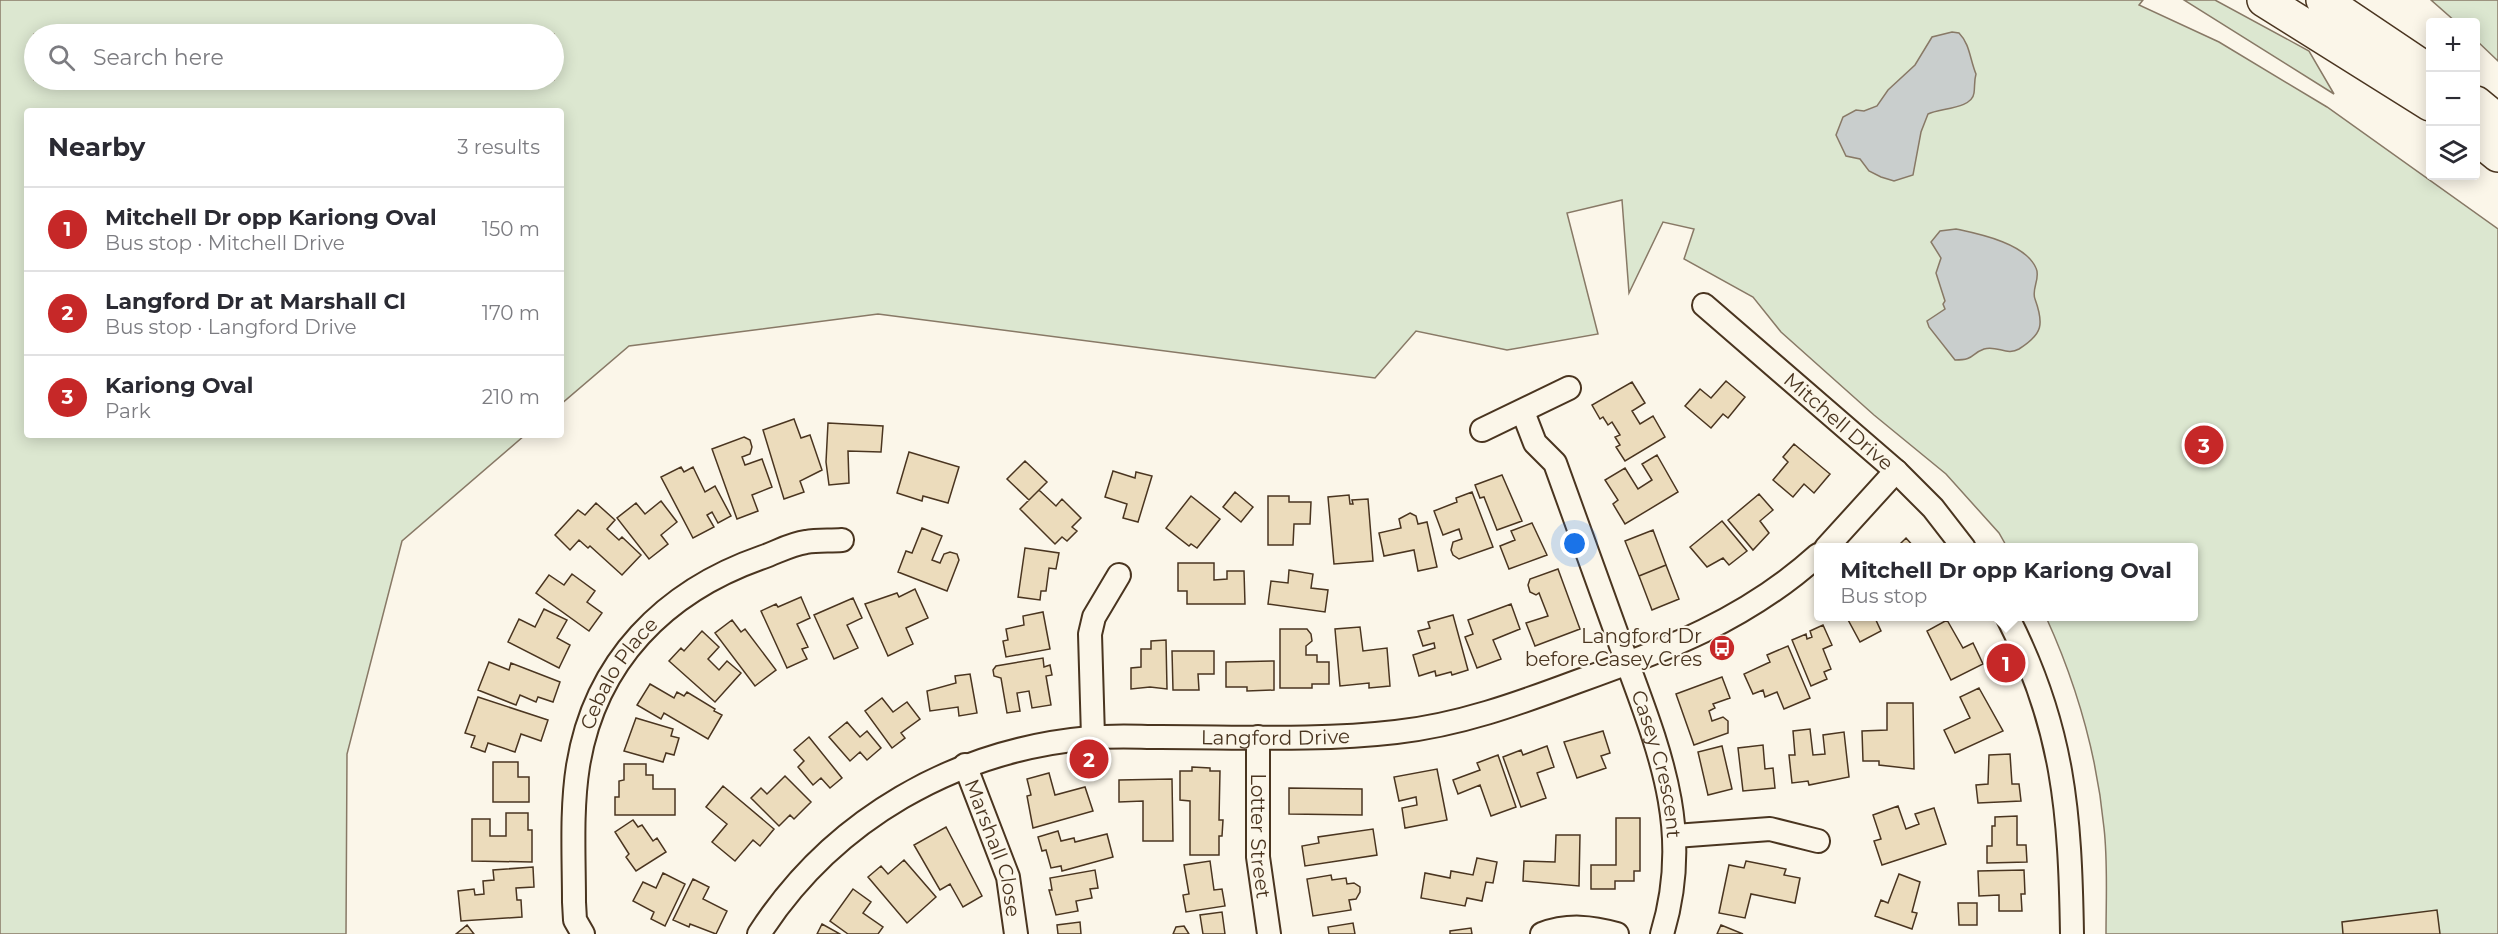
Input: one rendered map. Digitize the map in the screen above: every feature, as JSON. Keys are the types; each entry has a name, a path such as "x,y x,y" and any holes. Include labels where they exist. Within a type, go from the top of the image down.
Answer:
{"highway":[{"path":"2264,0 2426,101"},
{"path":"2323,0 2426,69"},
{"path":"2484,118 2498,155"}],"street":[{"name":"Mitchell Drive","path":"1704,305 1896,471 1933,508 1960,543"},
{"path":"1482,430 1569,388"},
{"name":"Casey Crescent","path":"1523,412 1535,443 1555,464 1663,760 1675,836 1670,908 1662,934"},
{"path":"1831,543 1896,471"},
{"name":"Cebalo Place","path":"583,934 575,920 574,902 578,766 591,717 620,658 648,625 682,595 726,570 805,542 842,540"},
{"name":"Langford Drive","path":"759,934 792,890 822,856 856,827 889,804 965,765 1014,750 1093,737 1344,737 1447,724 1500,710 1628,664 1715,628 1785,584 1814,559"},
{"path":"1093,737 1090,634 1094,617 1119,575"},
{"path":"2009,621 2039,690 2060,759 2070,838 2072,934"},
{"name":"Lotter Street","path":"1258,737 1258,857 1269,934"},
{"name":"Marshall Close","path":"965,765 1008,877 1016,934"},
{"path":"1675,836 1770,829 1818,841"},
{"path":"1542,934 1557,929 1582,927 1617,934"}],"green space":[{"path":"0,0 2143,0 2139,5 2219,42 2327,107 2426,178 2426,180 2429,180 2498,229 2498,934 2106,934 2105,841 2096,774 2076,694 2048,621 2198,621 2198,543 2005,543 1999,533 1946,474 1874,415 1781,332 1753,297 1684,259 1694,229 1663,222 1629,293 1622,200 1567,213 1598,334 1507,350 1416,331 1375,378 878,314 629,346 564,401 564,108 24,108 24,438 522,438 402,541 347,754 346,934 0,934"},
{"path":"2184,0 2215,0 2309,51 2334,94"},
{"path":"2431,0 2498,0 2498,61 2480,44 2480,18 2451,18"}],"shaded area":[{"path":"1952,32 1959,33 1968,47 1976,74 1974,93 1968,102 1962,105 1928,114 1921,132 1913,175 1894,181 1869,171 1860,159 1846,156 1836,135 1843,117 1856,110 1864,111 1877,106 1888,90 1915,65 1932,37"},
{"path":"1956,229 1989,237 2012,246 2030,259 2036,268 2034,295 2040,315 2039,328 2033,338 2019,349 2010,351 1989,348 1969,358 1955,360 1929,327 1927,321 1945,309 1943,304 1945,301 1936,273 1941,258 1931,242 1940,231"}],"building":[{"path":"1726,381 1745,397 1728,418 1723,414 1711,428 1685,406 1700,389 1711,398"},
{"path":"1632,382 1645,403 1632,411 1640,424 1653,416 1665,437 1625,461 1616,447 1620,445 1615,437 1620,435 1612,422 1608,425 1603,417 1600,419 1592,405"},
{"path":"794,419 801,438 810,435 822,470 800,481 804,492 784,499 763,430"},
{"path":"828,423 883,426 881,452 848,451 849,483 829,485 826,462"},
{"path":"744,437 750,440 752,447 750,454 742,457 745,465 762,459 772,487 752,495 758,511 737,519 712,449"},
{"path":"1794,444 1830,474 1814,493 1804,484 1793,497 1773,480 1788,462 1783,457"},
{"path":"909,452 959,467 948,503 923,496 922,501 897,493"},
{"path":"1657,455 1678,492 1625,524 1613,504 1618,500 1605,480 1625,468 1638,489 1652,480 1642,464"},
{"path":"1025,461 1047,482 1029,500 1007,479"},
{"path":"681,467 684,472 693,467 705,492 715,486 731,516 718,523 712,512 707,515 714,527 693,538 661,477"},
{"path":"1113,471 1135,478 1136,472 1152,476 1138,522 1123,518 1127,504 1105,497"},
{"path":"1502,475 1522,521 1497,530 1484,497 1480,498 1475,485"},
{"path":"1039,490 1056,506 1062,499 1081,518 1072,527 1077,531 1067,541 1062,537 1055,544 1020,509"},
{"path":"1235,492 1253,507 1241,522 1223,507"},
{"path":"1472,492 1493,547 1459,559 1453,555 1451,550 1453,542 1462,539 1459,529 1443,535 1434,511 1457,502 1456,498"},
{"path":"1759,494 1773,510 1760,521 1769,533 1753,550 1728,520"},
{"path":"1349,495 1350,504 1353,504 1352,500 1368,499 1373,561 1334,564 1328,497"},
{"path":"1191,496 1220,519 1197,548 1191,544 1189,546 1166,528"},
{"path":"1268,496 1289,496 1289,502 1311,502 1310,524 1294,524 1293,545 1268,545"},
{"path":"661,501 677,522 661,535 668,544 649,559 617,518 636,503 645,514"},
{"path":"596,503 615,520 607,529 619,540 622,537 641,555 622,575 590,546 588,548 579,540 570,550 555,535 578,510 585,515"},
{"path":"1410,513 1416,516 1418,524 1427,522 1437,567 1418,571 1414,550 1384,556 1379,533 1401,528 1399,519"},
{"path":"1722,521 1747,551 1729,565 1723,558 1707,567 1690,547"},
{"path":"1532,523 1547,555 1509,569 1500,546 1515,540 1511,531"},
{"path":"922,528 942,536 932,560 940,563 944,554 950,552 957,554 959,560 947,591 898,572 906,551 912,553"},
{"path":"1653,530 1666,565 1639,576 1625,541"},
{"path":"1906,538 1910,543 1901,543"},
{"path":"1025,548 1059,553 1056,569 1049,568 1046,591 1041,591 1040,600 1018,597"},
{"path":"1178,563 1214,563 1214,580 1227,579 1227,571 1244,571 1245,604 1187,604 1187,591 1178,591"},
{"path":"1666,565 1679,599 1652,610 1639,576"},
{"path":"1558,569 1580,629 1535,646 1526,623 1548,616 1539,593 1536,595 1530,592 1528,585 1530,579"},
{"path":"1289,570 1313,574 1311,588 1328,590 1325,612 1268,604 1271,581 1288,583"},
{"path":"572,574 595,591 587,602 602,613 589,631 536,593 549,575 564,585"},
{"path":"915,589 928,618 906,628 913,644 888,656 865,604 897,593 899,597"},
{"path":"801,597 810,618 797,624 808,647 802,649 807,659 787,668 761,611 776,604 778,607"},
{"path":"853,598 862,618 847,625 858,648 834,659 814,615"},
{"path":"1511,604 1520,629 1493,640 1501,659 1477,668 1465,637 1473,634 1468,620"},
{"path":"544,609 567,620 557,638 570,645 559,668 508,642 519,619 535,627"},
{"path":"1043,612 1050,649 1006,657 1003,641 1008,640 1006,629 1024,625 1023,616"},
{"path":"1453,615 1468,670 1452,675 1451,672 1436,676 1435,671 1419,676 1413,655 1435,648 1434,643 1423,646 1418,631 1430,628 1428,622"},
{"path":"732,620 741,632 745,629 776,670 755,686 715,633"},
{"path":"1849,621 1876,621 1881,631 1860,642"},
{"path":"1948,621 1963,648 1973,643 1983,664 1951,680 1927,631"},
{"path":"1823,625 1832,645 1823,649 1831,669 1824,672 1827,679 1811,686 1792,640 1806,634 1807,639 1812,637 1810,631"},
{"path":"1360,627 1363,651 1387,648 1390,686 1369,688 1369,683 1340,686 1335,629"},
{"path":"1280,629 1307,629 1312,641 1306,646 1306,655 1317,655 1317,662 1329,662 1329,684 1312,684 1312,688 1280,688"},
{"path":"702,631 719,647 708,659 719,670 727,661 741,673 715,702 669,661 681,648 684,651"},
{"path":"1166,640 1167,689 1150,687 1131,689 1131,668 1141,667 1141,649 1151,649 1151,641"},
{"path":"1788,646 1810,698 1784,709 1777,692 1765,697 1763,690 1753,694 1744,674 1770,662 1767,655"},
{"path":"1172,651 1214,651 1214,674 1198,674 1199,690 1173,690"},
{"path":"1043,658 1044,667 1050,665 1052,675 1046,676 1051,705 1032,708 1029,691 1017,693 1020,711 1007,713 1001,678 994,676 993,670 996,666"},
{"path":"1274,661 1274,690 1247,691 1247,687 1226,687 1226,662"},
{"path":"489,662 509,670 511,663 560,682 553,702 538,697 536,702 520,695 516,705 478,690"},
{"path":"970,674 977,713 959,716 958,707 930,711 927,691 956,683 955,676"},
{"path":"1722,677 1730,698 1713,704 1715,708 1709,711 1712,721 1723,717 1728,721 1728,733 1694,745 1676,694"},
{"path":"650,684 674,698 677,692 684,696 687,692 722,715 708,739 664,713 661,719 637,705"},
{"path":"1979,688 2003,731 1955,753 1944,730 1970,718 1960,697"},
{"path":"478,697 548,720 541,741 521,734 515,752 488,743 485,752 471,747 475,736 465,733"},
{"path":"882,698 893,712 907,702 920,719 901,733 905,738 892,748 865,711"},
{"path":"1887,703 1913,703 1914,769 1879,765 1879,761 1863,761 1862,731 1887,730"},
{"path":"636,718 673,729 671,736 679,738 674,755 666,753 663,762 624,751"},
{"path":"847,722 860,737 867,731 881,748 867,760 860,752 850,761 829,737"},
{"path":"1810,729 1813,755 1825,754 1823,735 1844,732 1849,777 1809,785 1808,781 1792,783 1789,755 1795,755 1793,731"},
{"path":"1603,731 1610,753 1601,756 1606,768 1577,778 1564,742"},
{"path":"809,737 842,778 830,788 821,778 813,785 798,767 804,761 794,750"},
{"path":"1763,745 1765,769 1773,768 1775,788 1743,791 1738,748"},
{"path":"1547,746 1554,767 1537,773 1546,798 1521,807 1503,757 1521,750 1523,755"},
{"path":"1722,746 1732,789 1708,795 1698,752"},
{"path":"2010,754 2012,784 2019,784 2021,801 1978,803 1976,785 1988,784 1989,755"},
{"path":"1498,755 1516,807 1491,816 1480,785 1458,794 1453,780 1480,770 1477,763"},
{"path":"493,762 518,762 518,777 529,777 529,802 493,802"},
{"path":"624,764 646,764 646,775 653,775 653,789 675,789 675,815 615,815 615,797 619,797 619,781 624,780"},
{"path":"1192,767 1220,771 1219,820 1223,820 1222,836 1219,836 1219,855 1190,855 1190,801 1180,800 1180,771 1192,771"},
{"path":"1437,769 1447,820 1405,828 1402,808 1417,805 1416,797 1399,801 1394,777"},
{"path":"1049,773 1055,795 1085,787 1093,811 1033,828 1027,796 1031,795 1027,779"},
{"path":"785,776 811,802 794,819 790,815 779,826 751,798 761,788 767,794"},
{"path":"1172,779 1173,841 1143,841 1143,801 1119,802 1119,780"},
{"path":"723,786 774,829 760,846 753,840 735,861 712,842 727,824 706,807"},
{"path":"1289,788 1362,789 1362,815 1289,814"},
{"path":"1898,806 1906,829 1919,824 1915,814 1934,808 1946,844 1882,865 1874,841 1881,839 1873,815"},
{"path":"506,813 528,813 528,830 532,830 532,862 472,861 472,819 490,819 490,836 506,836"},
{"path":"2017,816 2017,845 2026,845 2027,862 1987,863 1987,846 1992,846 1992,826 1995,826 1995,817"},
{"path":"1616,818 1640,818 1640,871 1634,871 1634,881 1615,881 1615,889 1591,889 1591,865 1616,865"},
{"path":"633,820 638,827 642,825 653,841 657,838 666,852 636,871 626,857 629,854 615,832"},
{"path":"946,827 982,896 963,907 950,884 940,890 914,845"},
{"path":"1373,829 1377,855 1305,866 1302,846 1319,843 1318,837"},
{"path":"1058,831 1061,841 1074,838 1075,842 1107,834 1113,857 1062,871 1061,866 1051,868 1046,850 1042,851 1038,837"},
{"path":"1556,835 1580,835 1579,886 1523,881 1524,861 1555,862"},
{"path":"1477,858 1497,862 1493,883 1486,882 1482,901 1467,898 1465,906 1421,898 1425,873 1450,878 1451,871 1473,875"},
{"path":"904,860 936,897 907,923 868,877 881,866 888,874"},
{"path":"1210,861 1214,890 1222,889 1225,906 1186,912 1183,895 1189,894 1184,865"},
{"path":"1746,861 1786,869 1784,875 1800,878 1795,903 1751,894 1745,918 1719,913 1729,865 1744,868"},
{"path":"533,867 534,887 516,888 517,900 521,900 522,917 461,921 458,891 474,889 475,895 484,894 483,881 494,880 493,870"},
{"path":"1095,870 1098,888 1090,889 1092,898 1076,901 1078,911 1056,915 1049,890 1052,890 1050,878"},
{"path":"2024,870 2025,894 2021,894 2022,911 1999,911 1999,895 1979,896 1978,871"},
{"path":"663,873 685,884 665,926 651,919 654,912 633,901 643,882 656,888"},
{"path":"1899,874 1920,882 1912,912 1917,913 1912,929 1875,916 1881,900 1888,903"},
{"path":"1331,875 1332,880 1346,878 1347,884 1354,883 1360,887 1360,892 1356,899 1349,900 1351,910 1313,916 1307,879"},
{"path":"693,879 709,887 703,899 727,911 716,934 673,920"},
{"path":"853,889 871,902 863,913 883,927 878,934 848,934 830,921"},
{"path":"1958,903 1977,903 1977,925 1959,925"},
{"path":"2437,910 2440,934 2343,934 2342,922"},
{"path":"1222,912 1225,934 1203,934 1200,915"},
{"path":"1080,922 1081,934 1058,934 1057,925"},
{"path":"1353,923 1355,934 1329,934 1328,927"},
{"path":"822,924 840,934 817,934"},
{"path":"467,925 474,934 456,934"},
{"path":"1721,925 1743,934 1717,934"},
{"path":"1184,926 1189,934 1173,934 1176,927"},
{"path":"1471,928 1472,934 1450,934 1450,931"}],"place":[{"name":"Kariong Oval","path":"2204,445"},
{"name":"Langford Dr before Casey Cres","path":"1722,648"},
{"name":"Mitchell Dr opp Kariong Oval","path":"2006,663"},
{"name":"Langford Dr at Marshall Cl","path":"1089,759"}]}
